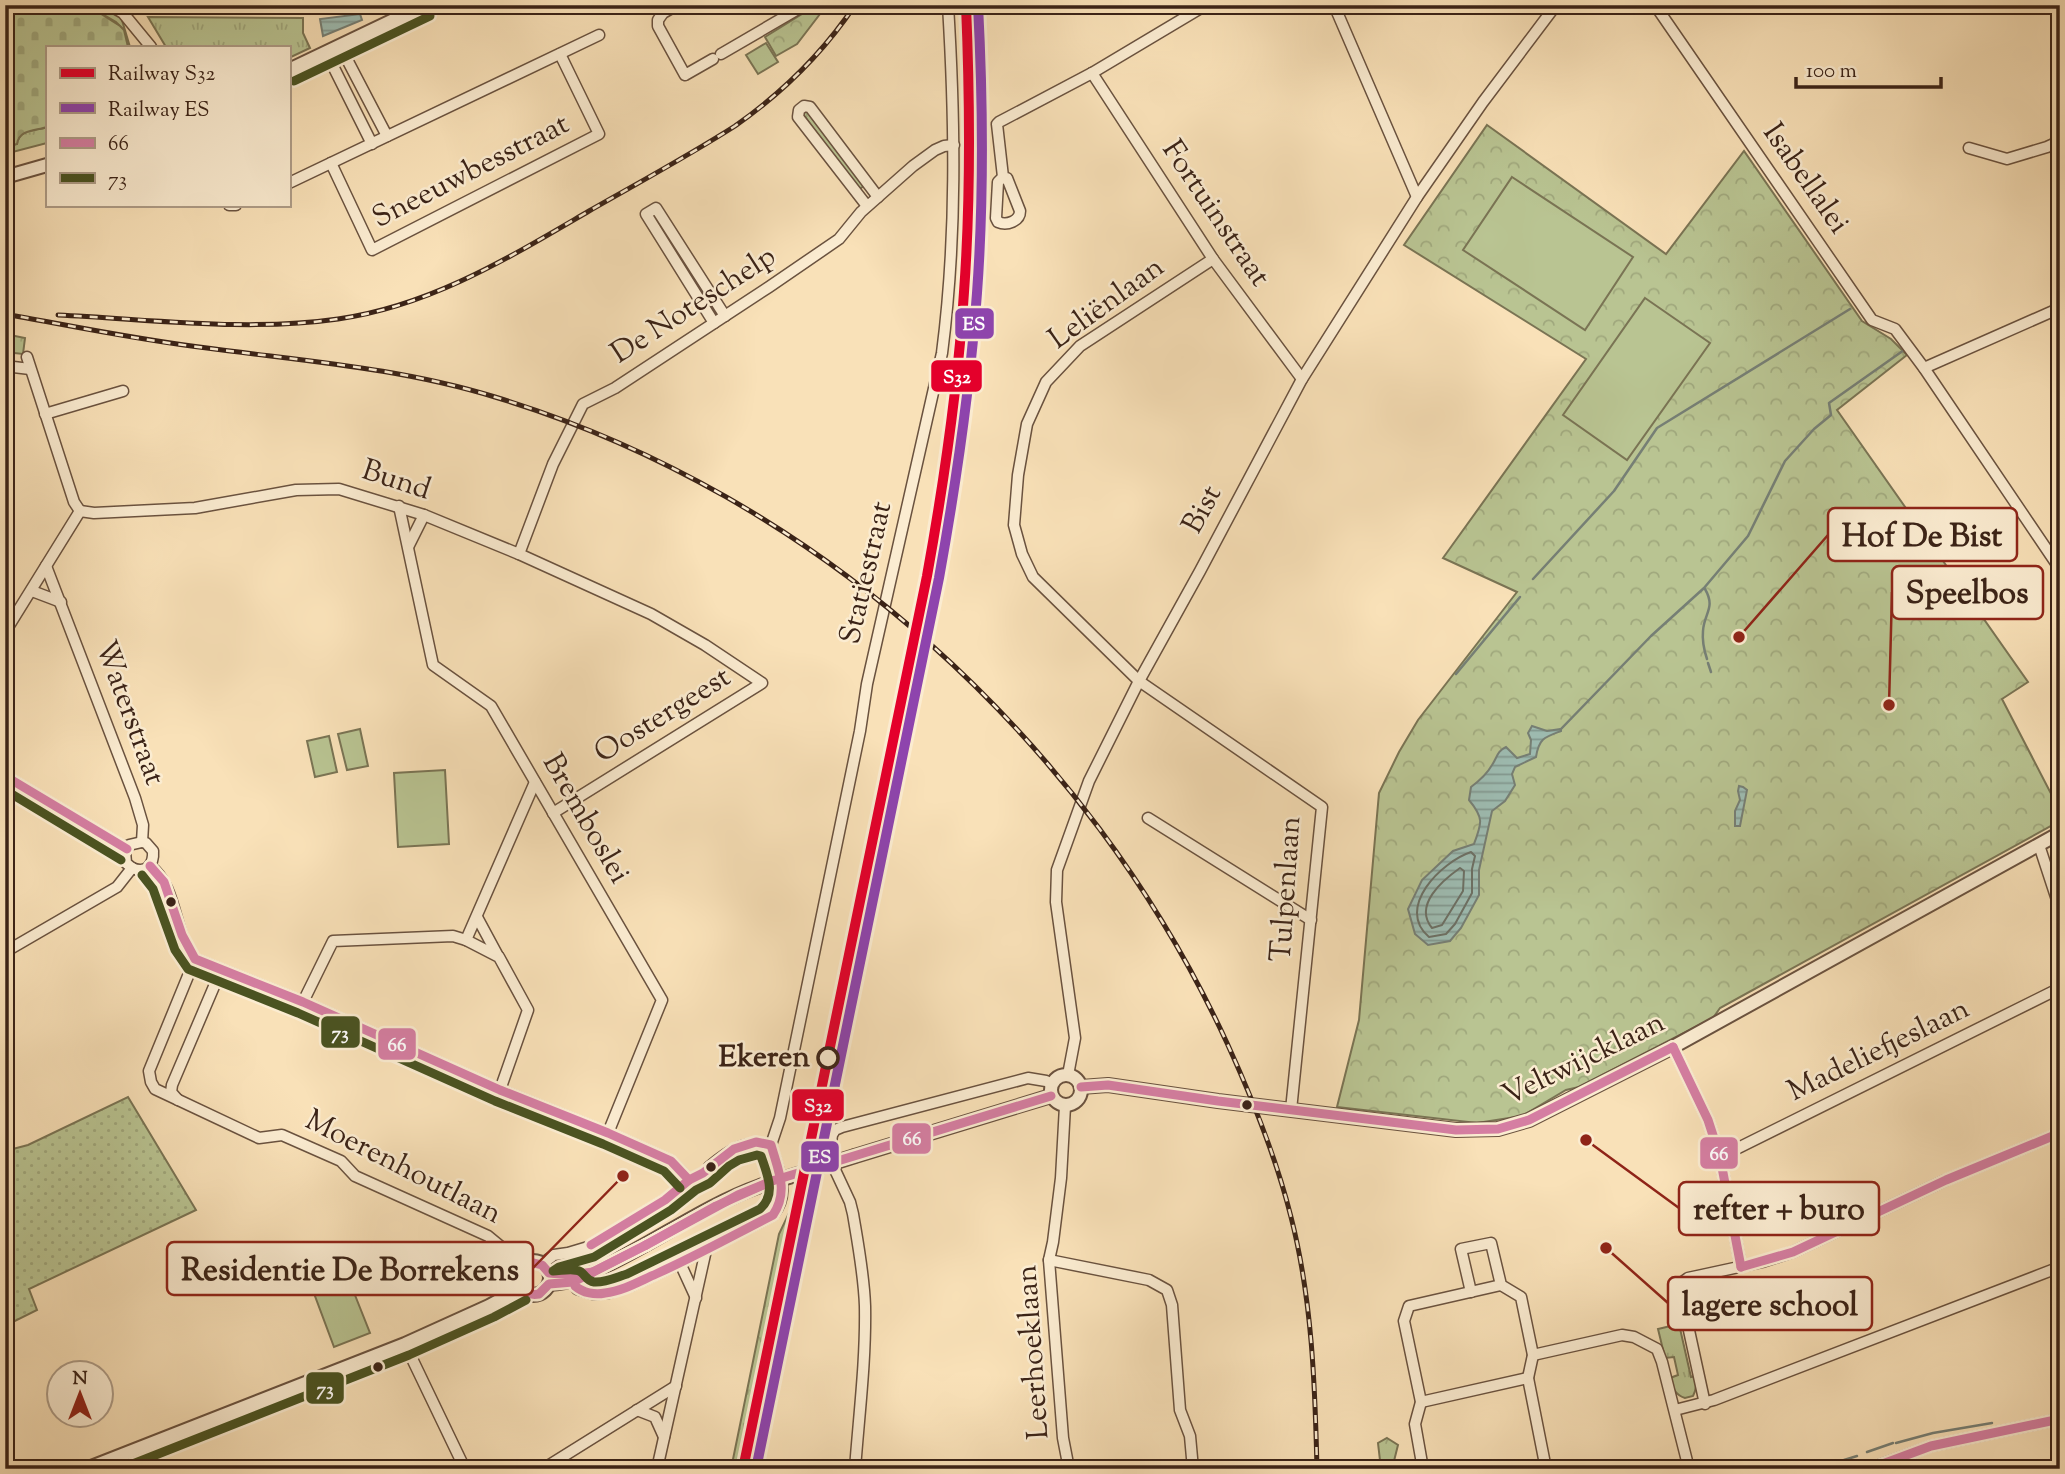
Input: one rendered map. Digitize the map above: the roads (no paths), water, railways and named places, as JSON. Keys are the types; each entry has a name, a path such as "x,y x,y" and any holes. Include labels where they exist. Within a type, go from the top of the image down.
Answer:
{"street":[{"path":"109,5 123,13 150,46"},
{"path":"290,69 425,5"},
{"path":"677,5 663,13 658,20 658,26 685,75 805,5"},
{"name":"Statiestraat","path":"771,1145 780,1118 860,731 867,684 940,362 949,288 954,145 948,5"},
{"path":"1003,177 997,124 1002,119 1092,73 1206,5"},
{"path":"1334,5 1417,197"},
{"name":"Bist","path":"1068,1075 1075,1038 1056,902 1057,870 1089,781 1139,681 1301,379 1417,197 1483,102 1556,5"},
{"name":"Isabellalei","path":"1654,5 1872,320 1895,329 2060,569"},
{"path":"290,183 599,35"},
{"path":"340,46 387,136"},
{"path":"326,52 372,144"},
{"name":"Sneeuwbesstraat","path":"331,163 372,250 599,134 560,54"},
{"name":"Fortuinstraat","path":"1092,73 1213,259 1301,379"},
{"path":"867,206 798,117 801,108 810,107 878,197"},
{"path":"1969,148 2007,159 2060,141"},
{"name":"De Noteschelp","path":"519,554 554,464 583,404 615,388 839,239 867,206 913,166 935,150 954,145"},
{"path":"5,177 46,165"},
{"path":"714,323 646,214 656,208 725,316"},
{"name":"Leliënlaan","path":"1139,681 1033,578 1021,554 1014,525 1024,437 1046,382 1080,346 1213,259"},
{"path":"1924,368 2060,308"},
{"path":"5,632 80,512 74,502 26,357"},
{"path":"5,366 30,369"},
{"path":"45,415 123,391"},
{"name":"Bund","path":"80,512 195,508 296,490 339,489 424,515 652,614 762,683"},
{"name":"Bremboslei","path":"399,506 433,665 491,706 662,1000 608,1133"},
{"path":"409,545 424,515"},
{"name":"Waterstraat","path":"46,566 139,811 143,825 142,842"},
{"path":"32,591 61,602"},
{"name":"Tulpenlaan","path":"1139,681 1322,807 1291,1110"},
{"name":"Oostergeest","path":"553,813 762,683"},
{"path":"5,776 127,849"},
{"path":"466,940 535,782"},
{"path":"1148,818 1311,920"},
{"name":"Veltwijcklaan","path":"1081,1087 1108,1085 1455,1130 1498,1129 1528,1121 1673,1047 2060,833"},
{"path":"142,842 153,851 153,861 150,866 141,870 126,863 125,855 133,843 142,842"},
{"path":"2039,845 2060,909"},
{"path":"150,866 164,881 186,946 195,960 303,1002 500,1090 671,1161 689,1180"},
{"path":"5,953 117,887 132,868"},
{"path":"478,917 528,1010 500,1090"},
{"path":"303,1002 333,941 453,936 499,957"},
{"name":"Moerenhoutlaan","path":"195,960 149,1071 150,1082 155,1089 259,1138 282,1135 341,1161 355,1176 488,1236 523,1265"},
{"path":"178,1101 172,1092 172,1085 221,970"},
{"name":"Madeliefjeslaan","path":"1720,1157 2060,988"},
{"path":"1673,1047 1708,1120 1720,1157 1741,1267"},
{"path":"573,1282 760,1186 855,1156 1051,1090 1058,1077 1068,1075 1076,1079 1081,1087 1080,1096 1074,1103 1065,1106 1057,1103 1051,1090 1045,1081 1028,1077 842,1127 832,1135 829,1157 850,1202 853,1214 864,1297 861,1395 855,1469"},
{"name":"Leerhoeklaan","path":"1065,1106 1061,1178 1054,1242 1049,1260 1063,1438 1069,1469"},
{"path":"1705,1404 1680,1289 1681,1283 1688,1278 1793,1252 1946,1180 2060,1133"},
{"path":"771,1145 756,1142 734,1149 665,1200 588,1247 554,1255 547,1274 544,1291 538,1295 525,1293 520,1289 516,1279 518,1271 530,1262 547,1274 573,1282 577,1289 593,1294 608,1293 680,1263 767,1219 781,1204 783,1186 771,1145"},
{"path":"1471,1292 1461,1249 1491,1243 1502,1285 1521,1297 1533,1355 1528,1378 1546,1469"},
{"path":"657,1469 706,1250"},
{"path":"1049,1260 1149,1280 1167,1290 1172,1306 1180,1410 1190,1436 1193,1469"},
{"path":"680,1263 696,1298"},
{"path":"1675,1410 1705,1404 2060,1267"},
{"path":"547,1274 592,1272"},
{"path":"1423,1469 1415,1424 1421,1402 1404,1321 1409,1306 1502,1285"},
{"path":"86,1469 405,1344 520,1289"},
{"path":"1533,1355 1622,1335 1634,1337 1657,1349 1689,1469"},
{"path":"405,1344 465,1469"},
{"path":"1421,1402 1528,1378"},
{"path":"543,1469 676,1386"},
{"path":"637,1410 655,1417 664,1438"},
{"path":"1868,1469 1931,1446 2060,1419"}],"water":[{"path":"360,14 362,20 323,36 320,19"},
{"path":"1532,726 1547,731 1561,731 1544,739 1536,757 1515,767 1512,774 1515,785 1505,801 1492,811 1479,870 1479,895 1461,928 1450,941 1428,945 1415,934 1408,909 1422,880 1453,851 1474,844 1480,821 1469,800 1471,787 1488,771 1506,747 1517,758 1530,754 1531,740 1528,733"},
{"path":"1739,786 1747,790 1740,826 1735,826 1735,811 1740,800"}],"waterway":[{"path":"1533,579 1614,491 1657,428 1850,309"},
{"path":"1561,729 1651,636 1704,588 1748,536 1785,461 1814,429 1831,415 1829,403 1904,350"},
{"path":"1705,589 1709,601 1703,635 1707,659"},
{"path":"1456,674 1520,597"},
{"path":"1708,663 1711,672"},
{"path":"1896,1443 1933,1433 1992,1423"},
{"path":"1867,1452 1893,1443"},
{"path":"1844,1460 1857,1456"},
{"path":"1821,1469 1834,1464"}],"railway":[{"path":"58,315 234,325 304,323 372,313 437,291 530,245 735,126 801,71 843,23 855,5"},
{"path":"5,314 156,341 388,372 495,397 613,440 725,496 831,564 929,643 1019,731 1099,828 1169,933 1227,1043 1271,1151 1298,1248 1311,1342 1317,1469"}],"rail line":[{"name":"S32","path":"743,1469 927,576 945,470 958,363 968,220 966,5"},
{"name":"ES","path":"756,1469 939,578 957,472 971,365 981,221 978,5"}],"place":[{"name":"Hof De Bist","path":"1739,637"},
{"name":"Speelbos","path":"1889,705"},
{"name":"Ekeren","path":"828,1058"},
{"name":"refter + buro","path":"1586,1140"},
{"name":"Residentie De Borrekens","path":"623,1176"},
{"name":"lagere school","path":"1606,1248"}]}
